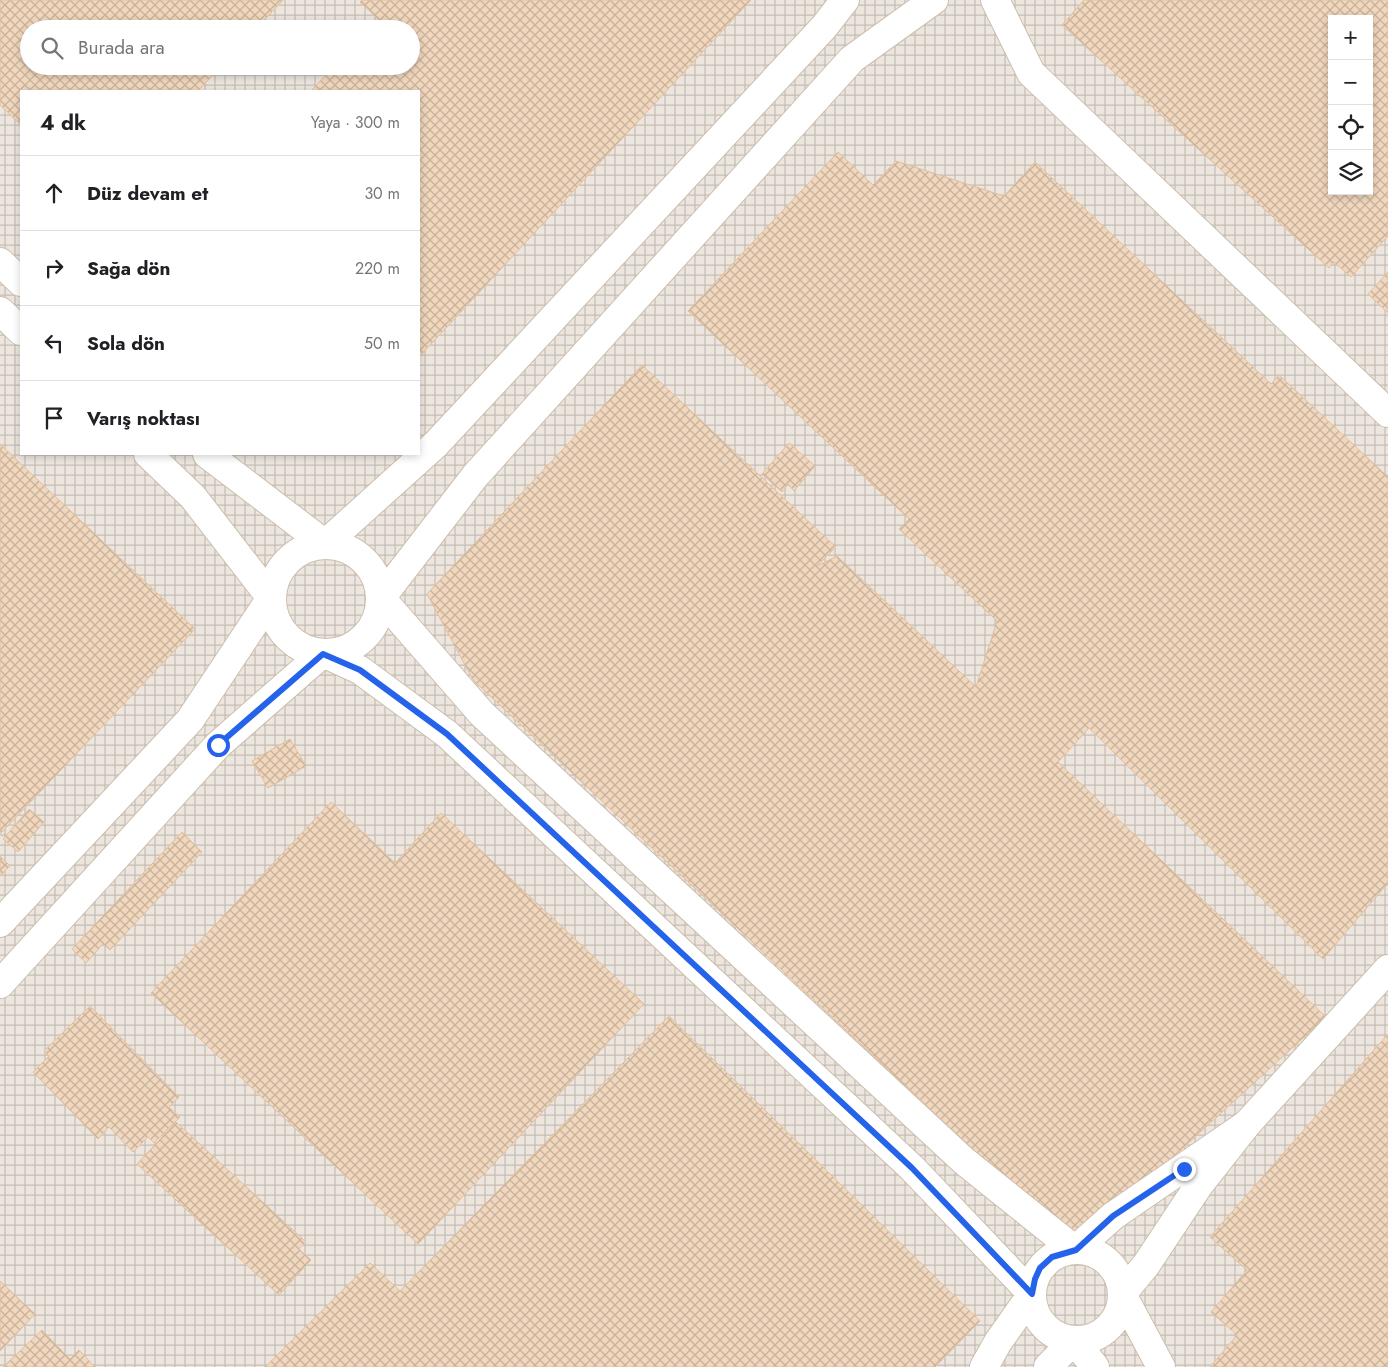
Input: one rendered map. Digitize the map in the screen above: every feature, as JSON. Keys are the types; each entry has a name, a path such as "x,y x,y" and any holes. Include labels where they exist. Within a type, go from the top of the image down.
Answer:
{"street":[{"path":"324,544 436,444 824,28 845,0"},
{"path":"381,598 475,476 852,59 934,0"},
{"path":"995,0 1031,73 1388,413"},
{"path":"0,262 20,281"},
{"path":"0,311 20,330"},
{"path":"149,455 193,497 272,598"},
{"path":"208,455 324,544"},
{"path":"0,984 218,745 323,654 341,652 357,644 371,631 381,608 380,588 374,571 361,556 344,546 324,544 306,548 295,554 282,567 275,579 272,598 274,615 283,632 294,642 310,651 323,654 360,670 447,734 912,1168 1032,1294"},
{"path":"0,923 190,720 272,598"},
{"path":"381,598 482,714 964,1161 1076,1250"},
{"path":"1160,1367 1122,1294 1116,1272 1106,1260 1091,1252 1076,1250 1052,1257 1040,1268 1035,1279 1032,1294 1034,1308 1042,1323 1050,1331 1064,1338 1074,1340 1090,1339 1102,1333 1114,1321 1122,1302 1122,1294 1146,1265 1200,1185 1246,1124 1388,969"},
{"path":"1076,1250 1113,1216 1246,1124"},
{"path":"984,1367 998,1342 1032,1294"},
{"path":"1048,1367 1074,1340"},
{"path":"1074,1340 1095,1367"}],"shaded area":[{"path":"0,0 1388,0 1388,1367 0,1367"}],"building":[{"path":"0,0 283,0 264,20 20,20 20,75 213,75 199,90 20,90 20,124 0,105"},
{"path":"362,0 751,0 420,356 420,90 312,90 326,75 420,75 420,20 377,20 360,2"},
{"path":"1084,0 1388,0 1388,236 1351,277 1334,262 1329,268 1062,25"},
{"path":"838,152 873,185 896,161 1004,196 1035,162 1271,384 1279,375 1388,477 1388,883 1323,959 1089,728 1058,762 1326,1017 1076,1246 473,680 427,594 642,365 836,547 817,566 837,556 976,687 997,621 899,529 909,519 688,311"},
{"path":"1388,272 1388,313 1368,294"},
{"path":"789,443 815,466 794,491 788,484 782,492 762,474"},
{"path":"0,444 195,629 0,834"},
{"path":"290,739 306,766 268,788 252,761"},
{"path":"331,802 395,863 441,813 644,1004 418,1244 151,993"},
{"path":"29,809 44,822 18,852 3,839"},
{"path":"182,832 202,852 110,950 103,944 86,963 72,949"},
{"path":"0,856 10,866 0,876"},
{"path":"90,1006 179,1097 169,1107 180,1117 154,1143 148,1137 133,1152 109,1127 98,1139 33,1072 49,1056 44,1051"},
{"path":"669,1016 980,1321 935,1367 265,1367 370,1263 400,1291"},
{"path":"1388,1034 1388,1367 1210,1367 1237,1335 1211,1312 1247,1270 1210,1237"},
{"path":"176,1122 306,1242 299,1249 311,1260 279,1295 137,1164"},
{"path":"0,1281 35,1314 0,1351"},
{"path":"42,1330 70,1359 79,1350 95,1367 3,1367"}],"route":[{"path":"218,745 323,654 360,670 447,734 912,1168 1032,1294 1035,1279 1040,1268 1052,1257 1060,1253 1076,1250 1113,1216 1184,1169"}]}
